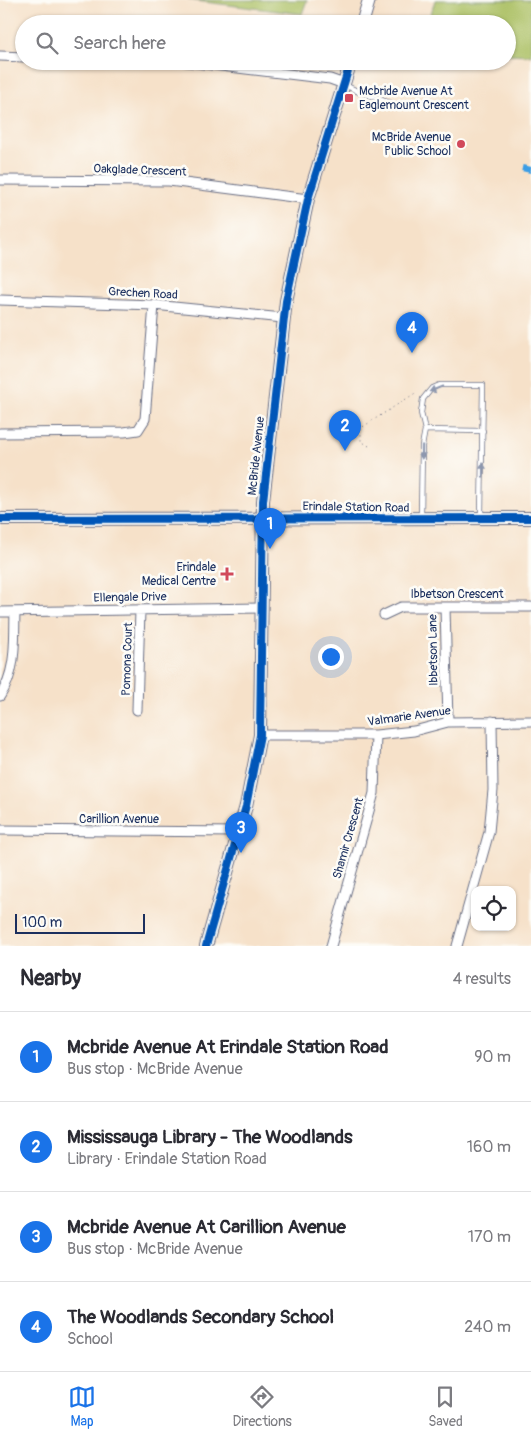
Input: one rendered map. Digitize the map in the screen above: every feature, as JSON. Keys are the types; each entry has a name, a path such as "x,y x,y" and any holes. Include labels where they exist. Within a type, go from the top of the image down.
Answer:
{"street":[{"path":"365,15 369,0"},
{"path":"0,56 15,57"},
{"path":"254,70 330,79 344,84"},
{"name":"McBride Avenue","path":"206,946 252,782 260,735 262,518 284,318 308,199 348,70"},
{"name":"Oakglade Crescent","path":"0,180 169,181 308,199"},
{"name":"Grechen Road","path":"0,300 154,304 284,318"},
{"path":"0,432 124,432 138,430 145,419 154,304"},
{"name":"Erindale Station Road","path":"0,519 531,518"},
{"name":"Ibbetson Crescent","path":"384,615 401,607 531,607"},
{"name":"Ibbetson Lane","path":"445,607 448,722"},
{"name":"Ellengale Drive","path":"0,612 261,608"},
{"name":"Pomona Court","path":"137,710 140,610"},
{"path":"0,696 9,683 14,665 15,612"},
{"path":"457,946 489,832 493,790 492,721"},
{"name":"Valmarie Avenue","path":"260,735 376,736 448,722 531,721"},
{"name":"Shamir Crescent","path":"331,946 374,793 376,736"},
{"name":"Carillion Avenue","path":"0,830 238,832"}],"lane":[{"path":"344,84 358,92 402,107"},
{"path":"421,519 424,430 422,399 432,388 439,385 484,385 481,519"},
{"path":"424,430 483,431"}],"path":[{"path":"369,446 361,441 361,428 417,392"}],"green space":[{"path":"188,0 307,0 302,14"},
{"path":"435,0 531,0 531,55 516,54 516,15 431,15"}],"marked path":[{"path":"522,168 531,170"}],"cycle path":[{"path":"206,946 246,806 260,735 263,501 286,301 308,199 348,70"},
{"path":"0,519 531,518"}],"place":[{"name":"Mcbride Avenue At Eaglemount Crescent","path":"349,98"},
{"name":"McBride Avenue Public School","path":"461,144"},
{"name":"The Woodlands Secondary School","path":"412,353"},
{"name":"Mississauga Library - The Woodlands","path":"345,451"},
{"name":"Mcbride Avenue At Erindale Station Road","path":"270,549"},
{"name":"Erindale Medical Centre","path":"227,574"},
{"name":"Mcbride Avenue At Carillion Avenue","path":"241,853"}]}
